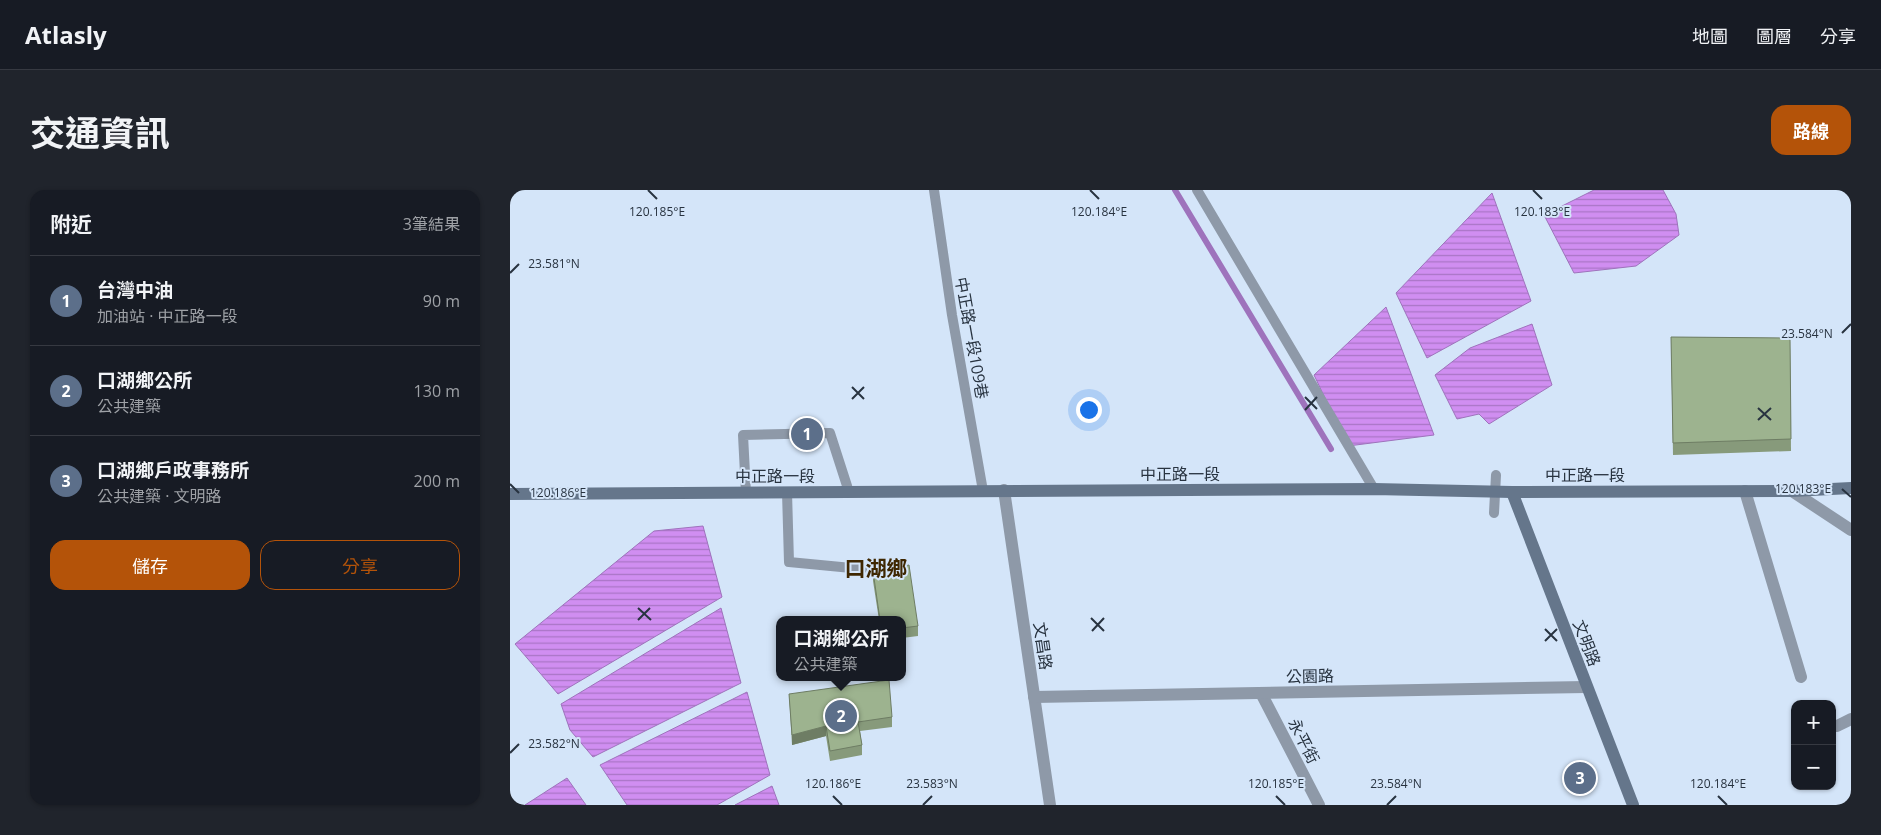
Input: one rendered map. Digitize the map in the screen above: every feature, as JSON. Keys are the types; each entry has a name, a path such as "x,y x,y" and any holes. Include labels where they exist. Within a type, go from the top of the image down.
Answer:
{"main road":[{"name":"中正路一段","path":"510,494 1374,489 1495,492 1792,491 1851,488"},
{"name":"文明路","path":"1512,492 1628,803"}],"street":[{"name":"文昌路","path":"1004,490 1050,805"},
{"path":"1745,491 1801,677"},
{"path":"1792,491 1851,530"},
{"name":"公園路","path":"1034,697 1586,687"},
{"name":"永平街","path":"1261,693 1319,805"},
{"path":"1837,726 1851,719"}],"lane":[{"name":"中正路一段109巷","path":"934,190 952,316 983,491"},
{"path":"1197,190 1374,489"},
{"path":"746,493 743,435 830,433 849,492"},
{"path":"1494,513 1496,476"},
{"path":"787,492 789,562 862,570"}],"shaded area":[{"path":"1594,190 1663,190 1676,214 1679,235 1636,266 1574,273 1544,215"},
{"path":"1492,193 1531,301 1427,358 1396,293"},
{"path":"1386,307 1434,435 1348,446 1314,375"},
{"path":"1532,324 1552,385 1489,424 1479,414 1457,419 1435,375 1470,348"},
{"path":"703,526 722,597 558,694 515,644 654,531"},
{"path":"721,608 741,683 593,757 570,730 561,704"},
{"path":"747,692 770,775 717,805 627,805 600,765"},
{"path":"567,778 586,805 525,805"},
{"path":"772,786 779,805 735,805"}],"building":[{"path":"1671,337 1790,338 1791,439 1673,443"},
{"path":"909,565 918,626 906,628 906,616 879,616 873,571"},
{"path":"889,681 892,717 858,722 862,745 830,751 826,726 792,735 789,694"}],"waterway":[{"path":"1175,190 1331,449"}],"place":[{"name":"台灣中油","path":"807,434"},
{"name":"口湖鄉公所","path":"841,716"},
{"name":"口湖鄉戶政事務所","path":"1580,778"}],"district":[{"name":"口湖鄉","path":"876,569"}]}
